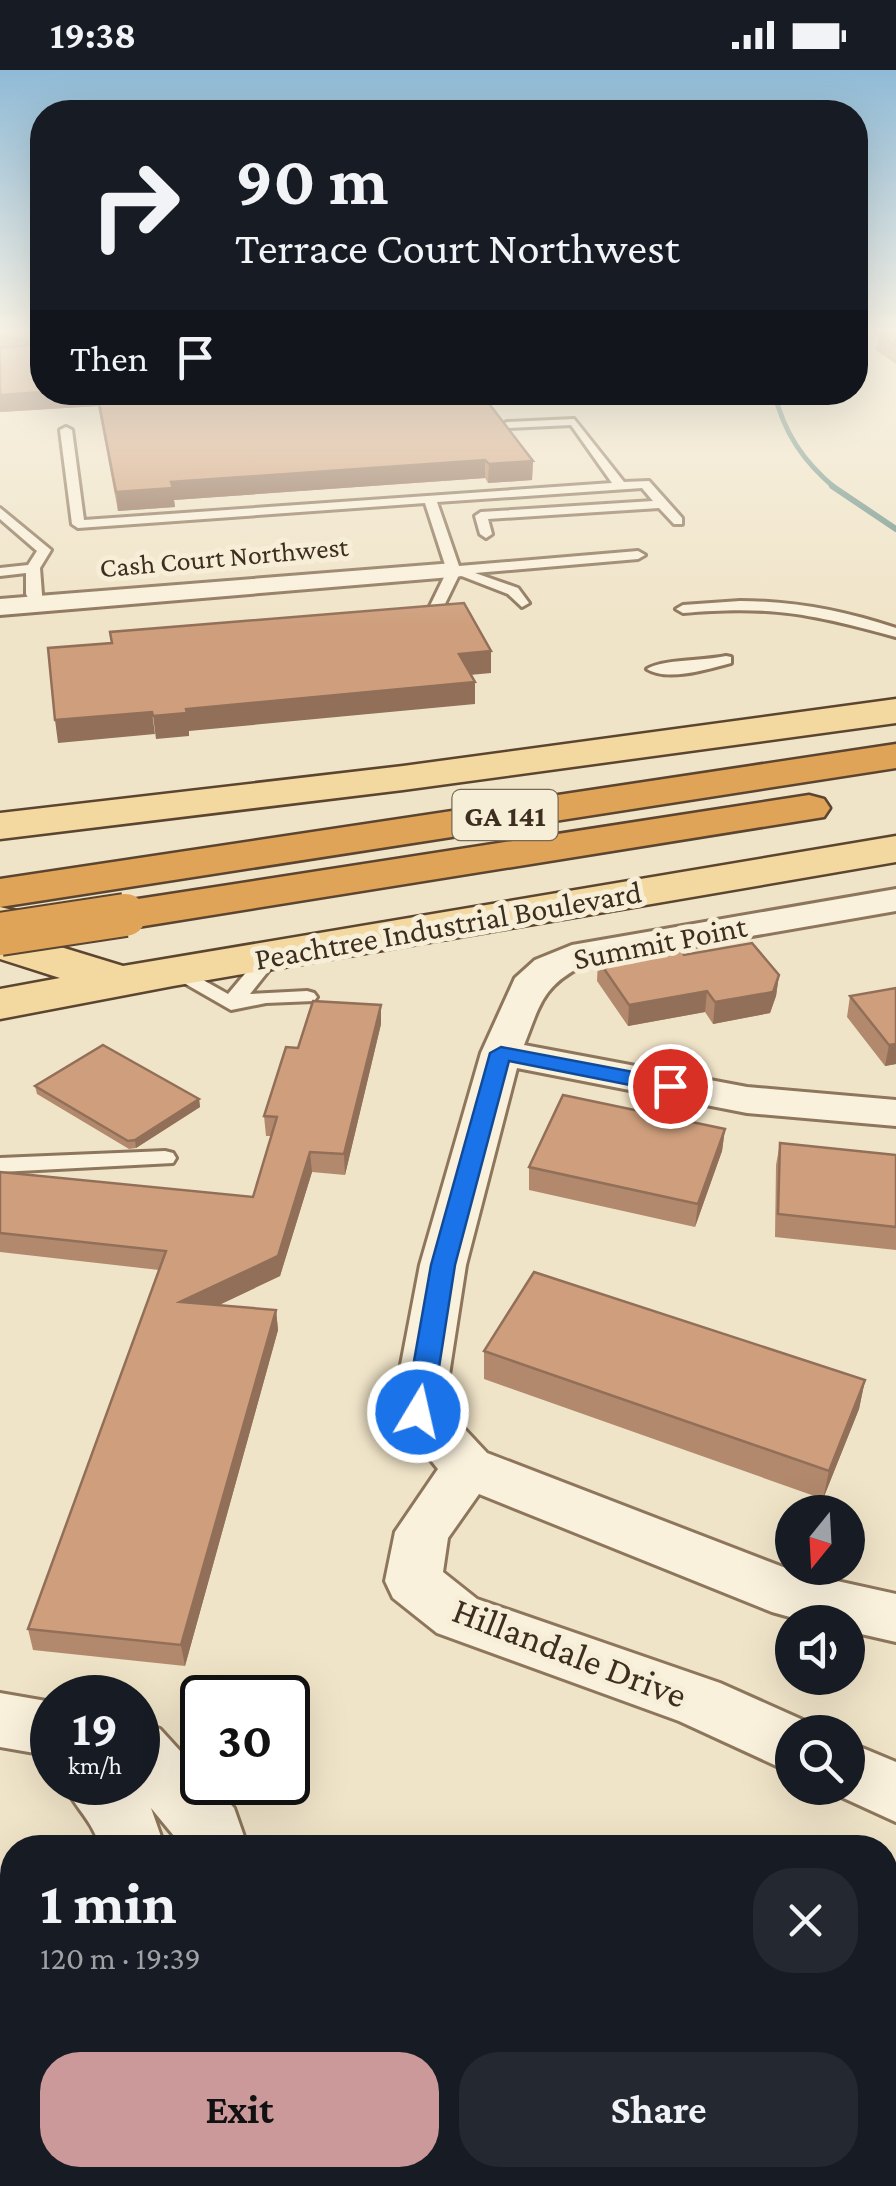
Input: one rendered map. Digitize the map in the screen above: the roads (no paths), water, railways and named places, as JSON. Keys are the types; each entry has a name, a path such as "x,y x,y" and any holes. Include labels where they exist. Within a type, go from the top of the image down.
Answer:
{"highway":[{"name":"Peachtree Industrial Boulevard","path":"0,934 120,896 896,756"},
{"name":"Peachtree Industrial Boulevard","path":"0,893 120,896 896,794"}],"main road":[{"path":"7,831 39,842 372,800 404,778 896,711"},
{"name":"Peachtree Industrial Boulevard","path":"9,1002 896,848"},
{"path":"0,921 6,946 122,980"}],"street":[{"name":"Cash Court Northwest","path":"0,607 454,571"},
{"name":"Summit Point","path":"468,1468 418,1412 443,1265 501,1053 528,986 548,968 572,956 896,900"},
{"path":"501,1053 729,1097 850,1113 896,1113"},
{"path":"468,1468 792,1595 896,1618"},
{"name":"Hillandale Drive","path":"468,1468 422,1532 413,1581 457,1616 699,1702 775,1737"},
{"path":"160,1773 213,1835"},
{"path":"865,1778 896,1792"},
{"path":"118,1805 129,1835"}],"lane":[{"path":"577,427 620,486"},
{"path":"66,430 78,524 645,484 678,521"},
{"path":"502,495 516,512"},
{"path":"430,501 454,571 436,608"},
{"path":"486,534 481,516 660,504"},
{"path":"0,512 44,550 33,568 33,594 38,604"},
{"path":"454,571 638,555"},
{"path":"0,572 33,568"},
{"path":"454,571 513,591 522,602"},
{"path":"684,609 797,604 851,616 896,633"},
{"path":"655,669 696,667 726,660"},
{"path":"231,1004 271,955"},
{"path":"173,971 231,1004 266,997 307,997"},
{"path":"0,1165 165,1158"}],"waterway":[{"path":"786,427 813,467 835,488"},
{"path":"832,486 896,529"}]}
